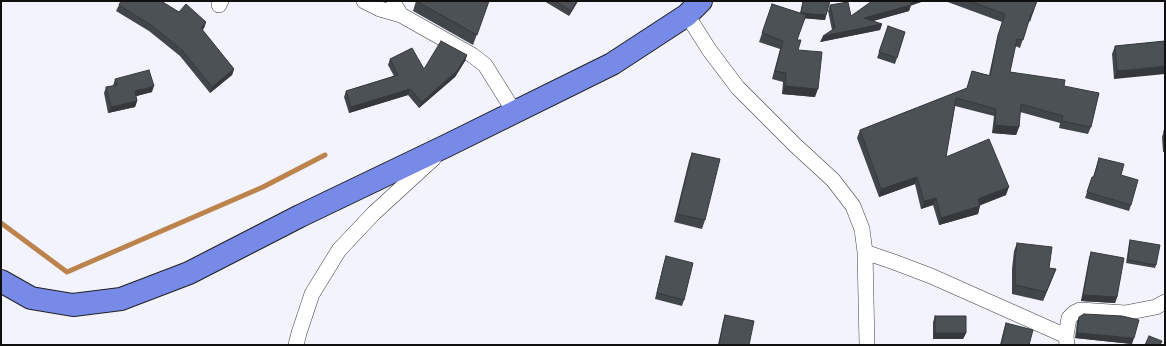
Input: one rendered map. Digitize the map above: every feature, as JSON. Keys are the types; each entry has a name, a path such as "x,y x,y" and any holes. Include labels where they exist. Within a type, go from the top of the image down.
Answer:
{"main road":[{"path":"1,281 31,298 72,305 121,299 189,273 300,216 515,113 612,64 694,8"}],"street":[{"path":"364,1 380,9 401,15 472,55 485,65 515,113"},
{"path":"394,1 394,4 401,15"},
{"path":"694,8 710,51 738,88 795,145 833,180 853,206 862,229 865,252 867,345"},
{"path":"296,345 312,294 339,250 374,213 446,146"},
{"path":"865,252 931,276 1066,340 1069,318 1080,310 1125,313 1156,306 1165,302"}],"building":[{"path":"121,1 161,1 179,12 186,4 206,22 201,28 234,69 212,87 182,50 151,25 119,5"},
{"path":"416,1 489,1 477,35"},
{"path":"555,1 577,1 571,11"},
{"path":"803,1 830,1 826,15 801,13"},
{"path":"872,1 910,1 911,5 864,18 882,24 823,36 835,28 830,5 848,2 851,16"},
{"path":"969,1 1037,1 1031,14 1023,40 1017,39 1010,72 1065,80 1064,86 1099,93 1091,127 1062,121 1063,116 1021,104 1019,127 995,125 996,109 956,98 946,157 989,139 1009,187 978,199 980,206 941,218 936,198 924,201 917,177 881,189 860,130 967,88 972,71 990,76 998,35 1005,14"},
{"path":"772,4 806,15 797,40 801,40 798,50 822,52 818,89 785,86 786,73 775,71 783,41 762,33"},
{"path":"888,26 905,32 897,58 879,52"},
{"path":"441,41 467,55 457,71 422,102 410,89 351,107 346,91 398,75 390,59 412,48 424,69"},
{"path":"1165,41 1165,66 1117,71 1115,46"},
{"path":"149,70 154,86 135,91 137,101 111,107 106,87 117,85 115,79"},
{"path":"692,153 720,159 705,220 677,214"},
{"path":"1099,158 1124,164 1121,175 1138,180 1131,205 1087,192 1092,177 1094,177"},
{"path":"1130,240 1160,245 1156,265 1128,260"},
{"path":"1017,243 1052,247 1049,268 1056,269 1046,292 1015,285"},
{"path":"1091,252 1124,258 1117,297 1083,295"},
{"path":"666,256 693,263 684,300 657,293"},
{"path":"1084,314 1122,316 1139,320 1134,338 1077,333 1079,317"},
{"path":"725,315 754,321 749,345 719,345"},
{"path":"935,316 966,316 966,333 935,333"},
{"path":"1006,323 1033,330 1029,345 1001,345"},
{"path":"1149,336 1162,341 1160,345 1145,345"}],"waterway":[{"path":"1,223 67,272 263,187 325,155"}]}
